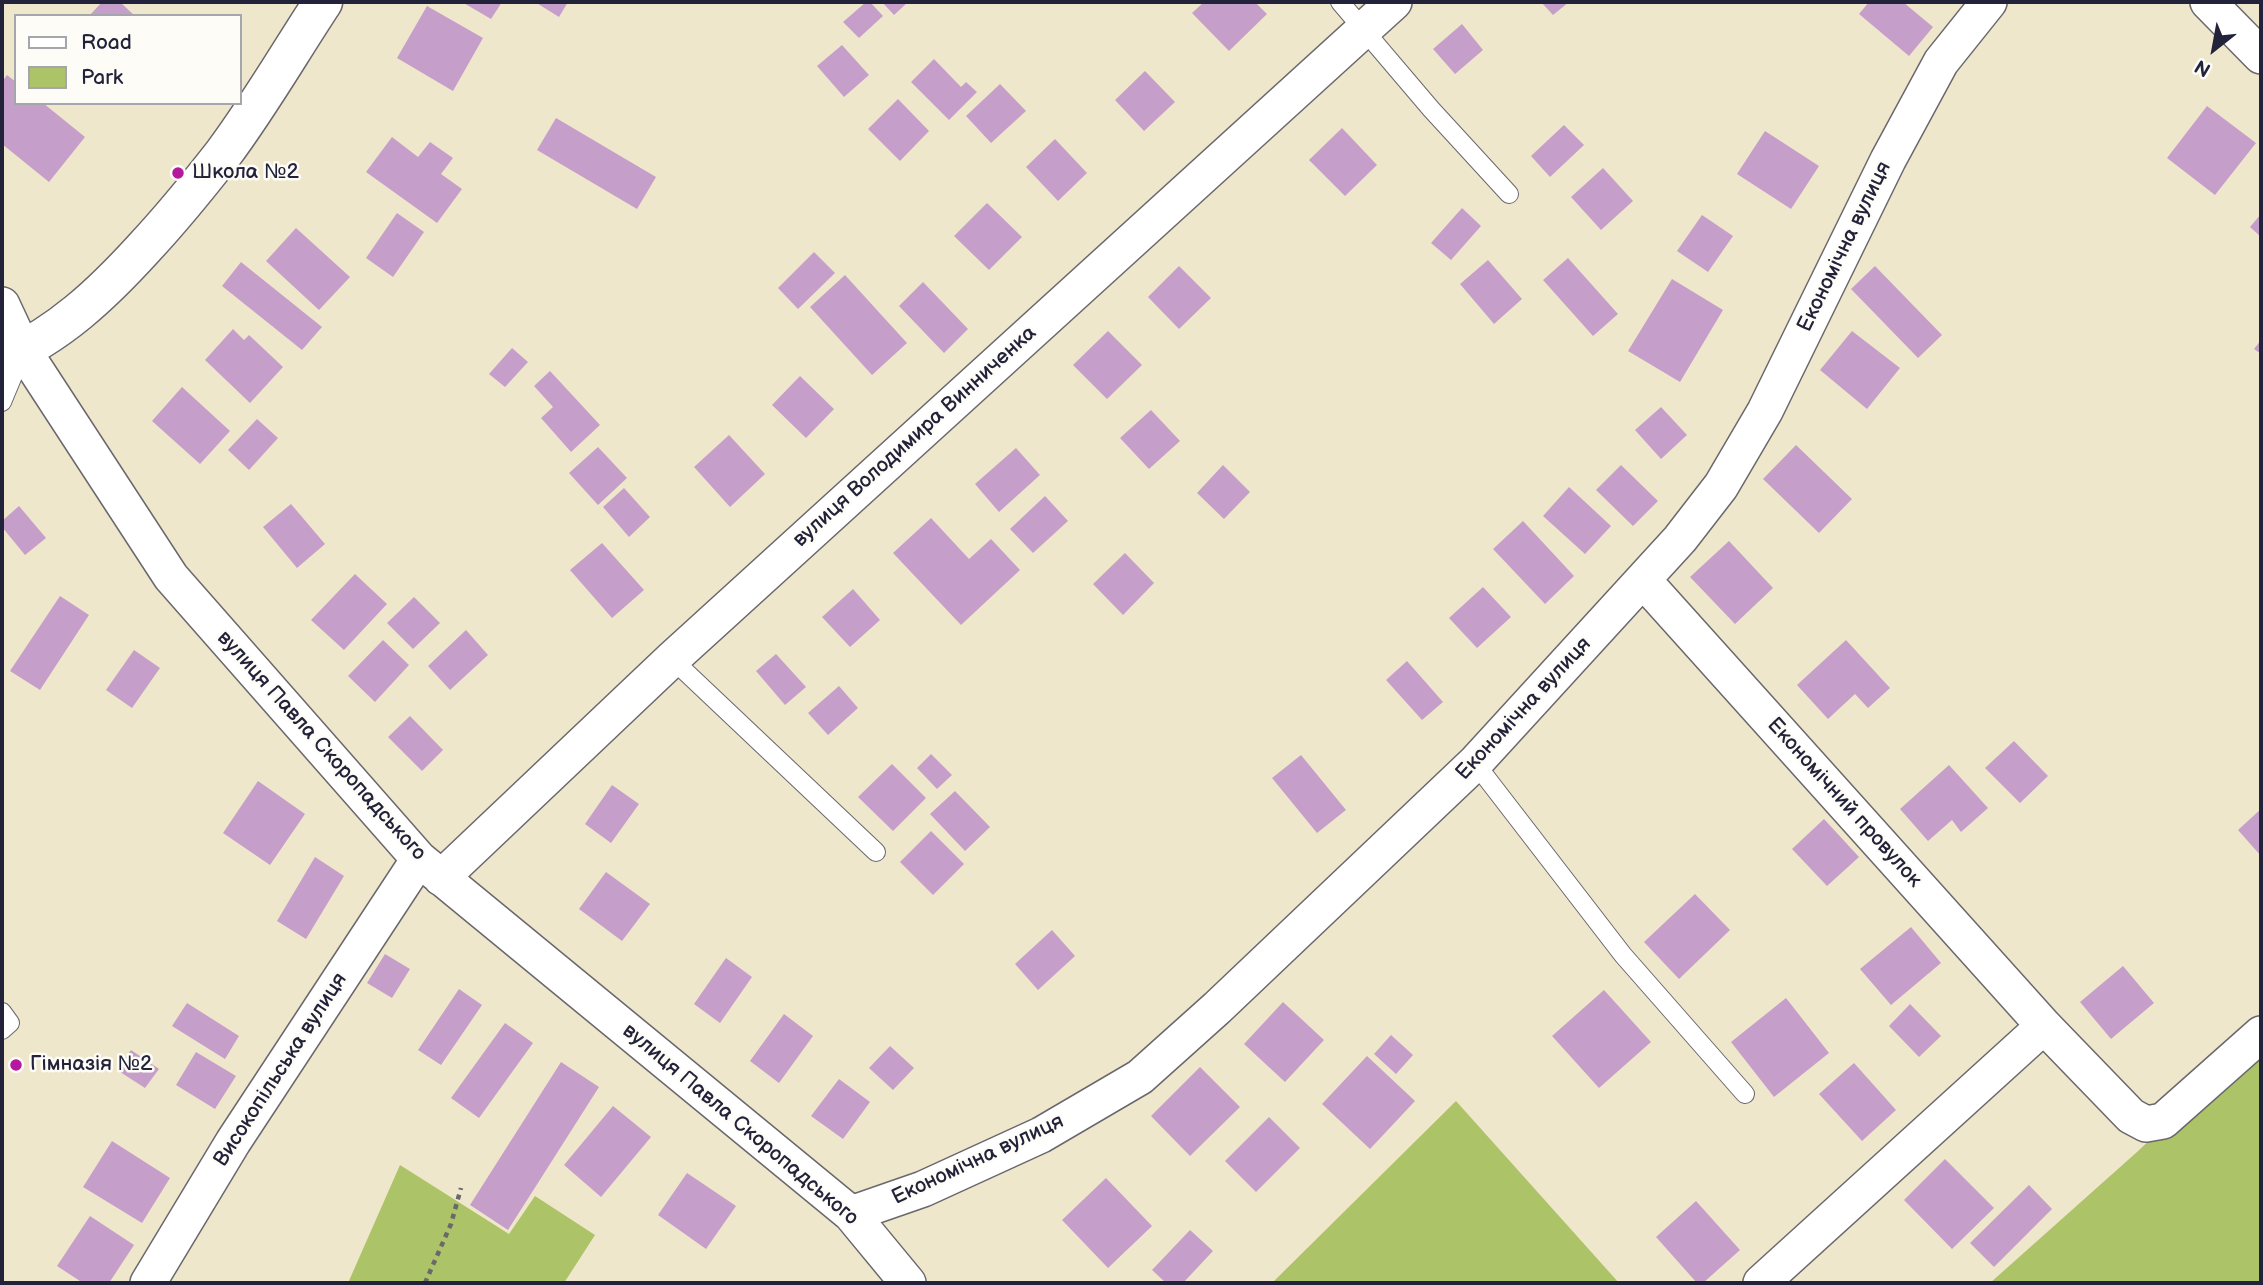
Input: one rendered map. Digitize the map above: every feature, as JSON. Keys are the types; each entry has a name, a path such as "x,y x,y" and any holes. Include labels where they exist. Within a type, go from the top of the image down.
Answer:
{"street":[{"path":"13,354 68,321 113,282 178,211 225,151 323,2"},
{"name":"вулиця Володимира Винниченка","path":"430,868 673,659 1394,2"},
{"name":"Економічна вулиця","path":"851,1214 923,1189 1041,1135 1140,1077 1217,1008 1475,764 1680,539 1721,486 1765,411 1888,160 1941,62 1989,2"},
{"path":"2208,2 2261,56"},
{"name":"вулиця Павла Скоропадського","path":"2,305 13,354 171,578 430,868 851,1214 908,1283"},
{"name":"Економічний провулок","path":"1643,580 2044,1026 2132,1116 2146,1124 2163,1121 2261,1034"},
{"name":"Високопільська вулиця","path":"148,1283 233,1142 430,868"},
{"path":"1761,1283 2044,1026"}],"lane":[{"path":"1340,2 1431,109 1509,194"},
{"path":"2,402 13,354"},
{"path":"673,659 876,852"},
{"path":"1475,764 1623,955 1745,1094"},
{"path":"2,1013 10,1023 2,1030"}],"path":[{"path":"425,1283 451,1224 461,1188"}],"green space":[{"path":"2261,1034 2261,1283 1990,1283 2137,1152"},
{"path":"1456,1101 1619,1283 1272,1283"},
{"path":"400,1165 509,1234 535,1196 595,1235 564,1283 348,1283"}],"building":[{"path":"102,2 120,2 133,14 91,14"},
{"path":"462,2 502,2 491,19"},
{"path":"535,2 568,2 559,17"},
{"path":"866,2 870,2 883,16 859,38 843,22"},
{"path":"882,2 908,2 894,15"},
{"path":"1204,2 1255,2 1267,14 1229,51 1192,13"},
{"path":"1541,2 1569,2 1553,15"},
{"path":"1869,2 1903,2 1933,27 1909,56 1859,14"},
{"path":"427,6 483,38 453,91 397,58"},
{"path":"1462,24 1483,50 1455,74 1433,49"},
{"path":"842,45 869,75 844,97 817,66"},
{"path":"934,59 961,87 966,82 977,92 949,120 911,82"},
{"path":"1145,71 1175,102 1144,131 1115,100"},
{"path":"7,75 14,80 14,105 45,105 85,137 49,182 2,144 2,82"},
{"path":"1000,84 1026,111 991,143 966,116"},
{"path":"898,99 929,131 900,161 868,129"},
{"path":"2207,106 2256,143 2215,195 2167,158"},
{"path":"556,118 656,177 637,209 537,150"},
{"path":"1564,125 1584,145 1550,177 1531,156"},
{"path":"1342,128 1377,165 1345,196 1309,160"},
{"path":"1765,131 1819,166 1791,209 1737,174"},
{"path":"392,137 418,157 430,142 453,158 441,174 462,189 437,223 366,172"},
{"path":"1055,139 1087,173 1058,201 1026,167"},
{"path":"1603,168 1633,201 1601,230 1571,197"},
{"path":"987,203 1022,237 989,270 954,236"},
{"path":"1462,208 1481,226 1451,260 1431,243"},
{"path":"397,213 424,232 393,277 366,258"},
{"path":"2261,214 2261,237 2250,227"},
{"path":"1702,215 1733,236 1708,272 1677,251"},
{"path":"296,228 350,277 319,310 266,261"},
{"path":"814,252 835,273 798,309 778,288"},
{"path":"1568,258 1618,314 1593,336 1543,280"},
{"path":"1488,260 1522,299 1494,324 1460,284"},
{"path":"241,262 322,327 302,350 222,286"},
{"path":"1179,266 1211,298 1179,329 1148,297"},
{"path":"1875,266 1942,335 1918,358 1851,289"},
{"path":"845,275 907,343 872,375 810,307"},
{"path":"1672,279 1723,310 1680,382 1628,351"},
{"path":"923,282 968,329 944,353 899,306"},
{"path":"233,329 244,340 249,335 283,367 250,403 205,360"},
{"path":"1108,331 1142,365 1107,399 1073,365"},
{"path":"1852,331 1900,368 1867,409 1820,370"},
{"path":"2261,340 2261,354 2254,349"},
{"path":"512,348 528,362 505,387 489,374"},
{"path":"550,371 600,425 571,452 541,418 553,407 534,386"},
{"path":"800,376 834,409 806,438 772,405"},
{"path":"182,387 230,431 200,464 152,421"},
{"path":"1661,407 1687,435 1661,459 1635,430"},
{"path":"1151,410 1180,441 1149,469 1120,438"},
{"path":"257,419 278,438 249,470 228,450"},
{"path":"729,435 765,474 730,507 694,467"},
{"path":"1796,445 1852,499 1819,533 1763,479"},
{"path":"598,447 627,478 598,505 569,473"},
{"path":"1016,448 1040,475 999,512 975,484"},
{"path":"1223,465 1250,492 1224,519 1197,493"},
{"path":"1621,465 1658,501 1633,526 1596,490"},
{"path":"1569,487 1611,526 1585,554 1543,516"},
{"path":"624,488 650,517 629,537 603,507"},
{"path":"1045,496 1068,521 1033,553 1010,529"},
{"path":"291,504 325,544 297,568 263,527"},
{"path":"19,506 46,538 25,555 2,527 2,521"},
{"path":"931,518 969,559 991,539 1020,570 961,625 893,553"},
{"path":"1523,521 1574,576 1545,604 1493,549"},
{"path":"1729,541 1773,588 1735,624 1690,577"},
{"path":"602,543 644,590 612,618 570,570"},
{"path":"1125,553 1154,583 1123,615 1093,584"},
{"path":"355,574 387,604 344,650 311,620"},
{"path":"1483,587 1511,617 1477,648 1449,618"},
{"path":"853,589 880,620 850,647 822,617"},
{"path":"60,596 89,615 40,690 10,671"},
{"path":"414,597 440,623 413,649 387,623"},
{"path":"466,630 488,655 450,690 428,666"},
{"path":"383,640 409,665 375,702 348,676"},
{"path":"1846,640 1890,688 1868,708 1855,694 1828,719 1797,685"},
{"path":"134,650 160,668 132,708 106,690"},
{"path":"776,654 806,687 785,705 756,671"},
{"path":"1407,661 1443,702 1422,720 1386,680"},
{"path":"839,686 858,708 828,735 808,713"},
{"path":"410,716 443,750 422,771 388,737"},
{"path":"2014,741 2048,776 2020,803 1985,768"},
{"path":"931,754 952,775 937,789 917,768"},
{"path":"1301,755 1346,810 1317,833 1272,778"},
{"path":"892,764 926,798 893,831 858,797"},
{"path":"1949,765 1988,808 1961,832 1952,820 1928,841 1900,809"},
{"path":"258,781 305,814 270,865 223,833"},
{"path":"612,785 639,804 611,843 585,824"},
{"path":"955,791 990,827 965,851 930,814"},
{"path":"2261,809 2261,856 2238,830"},
{"path":"1824,819 1859,857 1827,886 1792,849"},
{"path":"931,831 964,864 933,895 900,862"},
{"path":"315,857 344,876 306,939 277,921"},
{"path":"606,872 650,904 622,941 579,909"},
{"path":"1695,894 1730,930 1679,979 1644,942"},
{"path":"1911,927 1941,963 1891,1005 1860,969"},
{"path":"1052,930 1075,956 1038,990 1015,964"},
{"path":"385,954 410,969 392,998 367,983"},
{"path":"726,958 752,977 720,1023 694,1004"},
{"path":"2123,966 2154,1003 2111,1039 2080,1002"},
{"path":"459,989 482,1005 441,1065 418,1050"},
{"path":"1604,990 1651,1042 1599,1088 1552,1036"},
{"path":"1786,998 1829,1053 1774,1097 1731,1042"},
{"path":"1283,1002 1324,1040 1285,1082 1244,1044"},
{"path":"187,1003 239,1036 225,1059 172,1026"},
{"path":"1910,1004 1941,1036 1919,1057 1889,1026"},
{"path":"784,1014 813,1036 779,1083 750,1061"},
{"path":"505,1023 533,1043 479,1118 451,1098"},
{"path":"1391,1035 1413,1055 1396,1074 1374,1054"},
{"path":"890,1046 914,1068 893,1090 869,1068"},
{"path":"131,1050 159,1069 145,1088 117,1070"},
{"path":"196,1052 236,1076 215,1109 176,1085"},
{"path":"1367,1056 1415,1101 1370,1149 1322,1104"},
{"path":"561,1062 599,1087 508,1230 470,1205"},
{"path":"1854,1063 1896,1110 1862,1141 1819,1094"},
{"path":"1200,1067 1240,1107 1190,1156 1151,1116"},
{"path":"839,1079 870,1102 843,1139 811,1116"},
{"path":"613,1106 651,1137 601,1197 564,1165"},
{"path":"1269,1117 1300,1148 1256,1192 1225,1161"},
{"path":"112,1141 170,1178 142,1223 83,1187"},
{"path":"1945,1159 1994,1208 1952,1249 1904,1200"},
{"path":"687,1173 736,1206 706,1249 658,1215"},
{"path":"1106,1178 1152,1226 1108,1268 1062,1220"},
{"path":"2029,1185 2052,1209 1994,1267 1970,1243"},
{"path":"1696,1201 1740,1250 1703,1283 1697,1283 1656,1237"},
{"path":"90,1216 134,1245 109,1283 83,1283 57,1266"},
{"path":"1190,1230 1213,1251 1183,1283 1166,1283 1152,1270"}],"place":[{"name":"Школа №2","path":"178,173"},
{"name":"Гімназія №2","path":"16,1065"}]}
